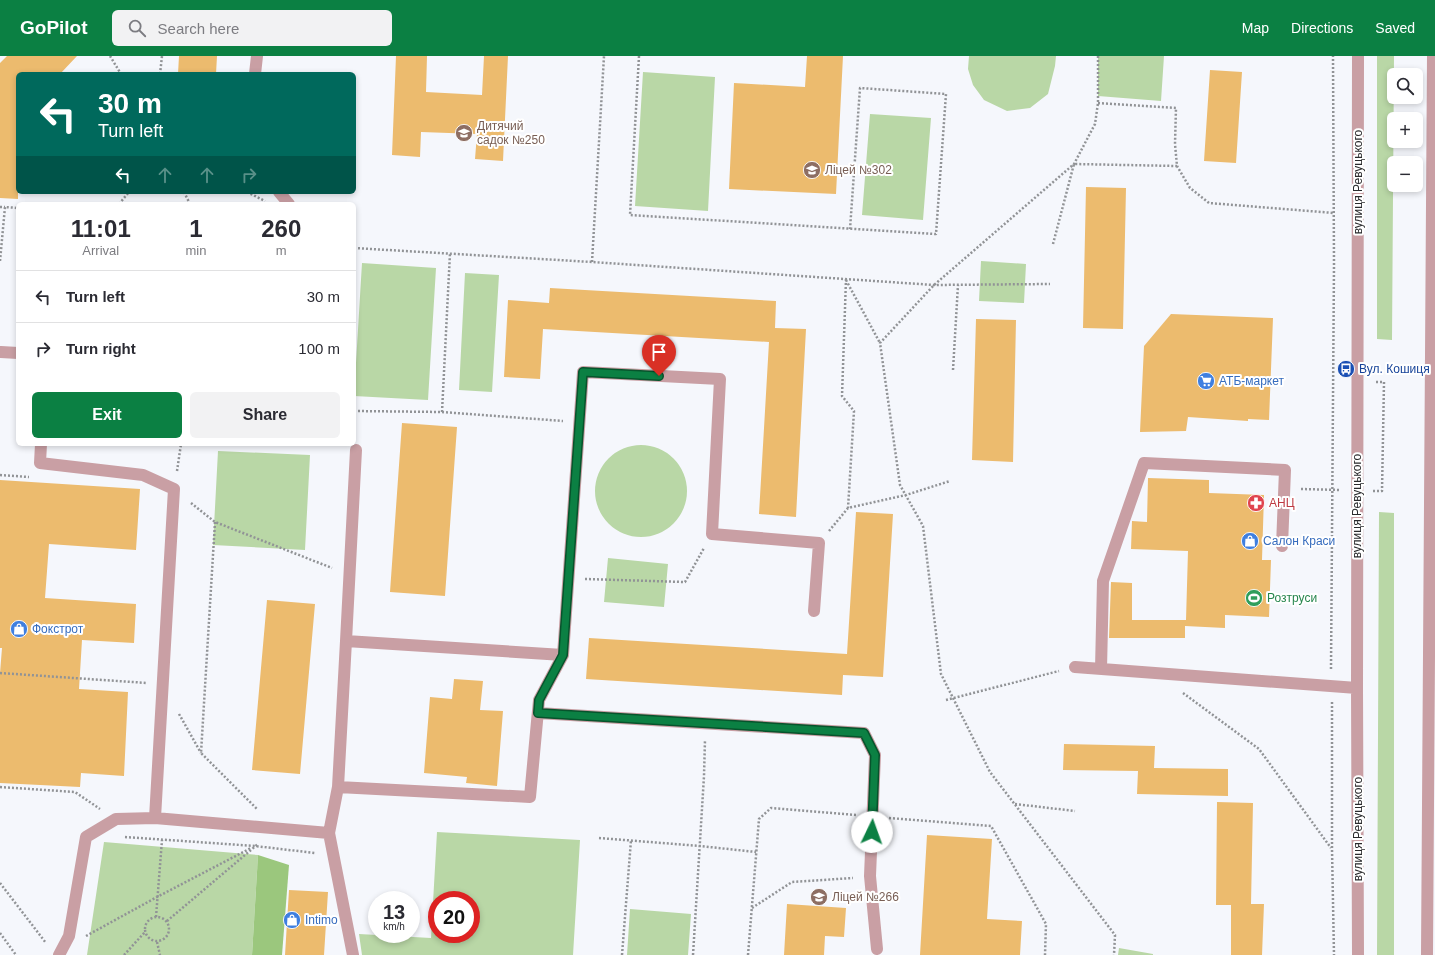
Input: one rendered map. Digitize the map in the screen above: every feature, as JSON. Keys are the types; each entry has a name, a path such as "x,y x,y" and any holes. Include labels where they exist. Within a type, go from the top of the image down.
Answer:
{"street":[{"path":"255,72 257,56"},
{"name":"вулиця Ревуцького","path":"1358,56 1358,955"},
{"path":"1427,955 1433,56"},
{"path":"281,194 287,202"},
{"path":"1,352 16,353"},
{"path":"338,787 530,797 539,700 563,655 583,372 720,379 712,534 819,543 814,611"},
{"path":"41,446 40,463 143,475 174,489 155,818"},
{"path":"353,955 329,833 338,787 356,450"},
{"path":"1101,669 1103,581 1144,463 1285,470 1282,546"},
{"path":"346,640 563,655"},
{"path":"1075,667 1357,688"},
{"path":"538,713 864,733 875,755 870,876 877,949"},
{"path":"55,952 69,936 86,837 116,819 155,818 329,833"}],"path":[{"path":"110,56 120,72"},
{"path":"160,72 162,56"},
{"path":"592,262 604,56"},
{"path":"640,56 630,215 850,229 936,234 946,94 860,88 850,229"},
{"path":"1053,244 1074,164 1095,124 1098,103 1098,56"},
{"path":"1333,56 1334,212 1331,685 1334,955"},
{"path":"1098,103 1176,108 1175,144 1177,166 1190,188 1209,203 1334,212"},
{"path":"880,343 934,285 1074,164 1177,166"},
{"path":"121,202 127,194"},
{"path":"251,194 267,202"},
{"path":"0,207 16,208"},
{"path":"0,261 5,207"},
{"path":"356,248 934,285 1050,284"},
{"path":"442,412 450,253"},
{"path":"846,279 880,343 900,485 923,526 941,674 990,772 1115,935 1114,955"},
{"path":"819,543 848,508 854,411 842,396 846,279"},
{"path":"953,370 958,285"},
{"path":"1284,489 1382,491 1384,382"},
{"path":"356,411 442,412 580,422"},
{"path":"174,489 181,446"},
{"path":"848,508 906,496 950,481"},
{"path":"201,753 214,522"},
{"path":"568,578 685,582 712,534"},
{"path":"946,700 1075,667"},
{"path":"0,673 163,685"},
{"path":"1180,690 1259,749 1332,849"},
{"path":"167,922 276,828 201,753 178,712"},
{"path":"693,955 704,776 705,723"},
{"path":"0,787 76,792 116,819"},
{"path":"1015,804 1075,811"},
{"path":"119,837 255,846 334,855"},
{"path":"599,838 756,852"},
{"path":"156,917 162,840"},
{"path":"622,955 631,840"},
{"path":"81,939 157,897 255,846"},
{"path":"752,909 792,882 870,876"},
{"path":"0,883 55,952"},
{"path":"124,955 145,932 148,920 160,917 169,925 169,933 164,940 157,942 149,939 145,932"},
{"path":"0,933 16,955"},
{"path":"157,942 160,955"}],"green space":[{"path":"969,56 1056,56 1048,94 1030,108 1007,111 984,100 973,85 968,69"},
{"path":"1098,56 1164,56 1161,101 1098,96"},
{"path":"1377,56 1394,56 1394,68 1387,68 1387,104 1394,104 1394,112 1387,112 1387,148 1393,148 1393,156 1387,156 1387,192 1393,192 1392,340 1377,339"},
{"path":"643,72 715,77 708,211 635,206"},
{"path":"870,114 931,118 923,220 862,215"},
{"path":"981,261 1026,264 1024,303 979,301"},
{"path":"362,263 436,268 428,400 356,396 356,363"},
{"path":"465,273 499,275 492,392 459,390"},
{"path":"641,445 659,448 674,458 684,473 687,491 684,509 674,524 659,534 641,537 623,534 608,524 598,509 595,491 598,473 608,458 623,448"},
{"path":"218,451 310,455 305,550 213,545"},
{"path":"1379,512 1394,513 1394,955 1377,955"},
{"path":"608,558 668,564 664,607 604,602"},
{"path":"437,832 580,840 573,955 362,955 359,934 368,934 368,943 420,943 420,937 428,938 428,943 480,943 480,891 434,891"},
{"path":"104,842 258,855 252,955 87,955"},
{"path":"258,855 289,865 282,955 252,955"},
{"path":"630,909 691,914 688,955 627,955"},
{"path":"1119,948 1153,954 1153,955 1118,955"}],"building":[{"path":"7,56 77,56 62,72 16,72 16,194 18,194 18,199 0,198 0,63"},
{"path":"179,56 217,56 216,72 178,72"},
{"path":"396,56 427,56 426,92 482,95 484,56 508,56 503,161 475,159 477,134 421,132 420,157 392,155"},
{"path":"807,56 843,56 836,194 729,189 734,83 805,87"},
{"path":"1210,70 1242,72 1236,163 1204,161"},
{"path":"1086,187 1126,188 1123,329 1083,328"},
{"path":"550,288 776,301 775,328 806,329 796,517 759,514 769,342 543,329 540,379 504,377 508,300 549,303"},
{"name":"АТБ-маркет","path":"1171,314 1273,318 1269,420 1248,419 1248,421 1188,417 1186,431 1140,432 1144,346"},
{"path":"976,319 1016,320 1013,462 972,460"},
{"path":"402,423 457,427 445,596 390,592"},
{"path":"1148,478 1209,480 1209,493 1264,495 1262,560 1271,560 1269,617 1225,615 1225,628 1185,626 1185,638 1109,638 1111,582 1132,583 1132,620 1186,620 1188,551 1131,549 1132,521 1147,522"},
{"path":"0,480 140,489 136,550 49,544 45,598 136,604 134,643 82,640 79,689 128,692 124,776 81,773 80,787 0,783 0,673 2,648 0,648"},
{"path":"856,512 893,514 883,677 843,675 842,695 586,679 589,638 847,654"},
{"path":"267,600 315,604 300,774 252,770"},
{"path":"454,679 483,681 480,710 503,711 497,786 466,783 467,777 424,773 430,697 452,699"},
{"path":"1064,744 1155,746 1154,768 1228,769 1228,796 1137,794 1138,771 1063,770"},
{"path":"1217,802 1253,803 1251,904 1264,904 1262,955 1231,955 1231,905 1216,905"},
{"path":"927,835 992,839 987,919 1022,921 1020,955 920,955"},
{"path":"289,890 328,892 324,955 285,955"},
{"path":"787,904 846,908 844,937 825,936 824,955 784,955"}],"place":[{"name":"Дитячий садок №250","path":"464,133"},
{"name":"Ліцей №302","path":"812,170"},
{"name":"Вул. Кошиця","path":"1346,369"},
{"name":"АТБ-маркет","path":"1206,381"},
{"name":"АНЦ","path":"1256,503"},
{"name":"Салон Краси","path":"1250,541"},
{"name":"Розтруси","path":"1254,598"},
{"name":"Фокстрот","path":"19,629"},
{"name":"Ліцей №266","path":"819,897"},
{"name":"Intimo","path":"292,920"}],"route":[{"path":"659,376 583,372 563,655 539,700 538,713 864,733 875,755 872,832"}]}
